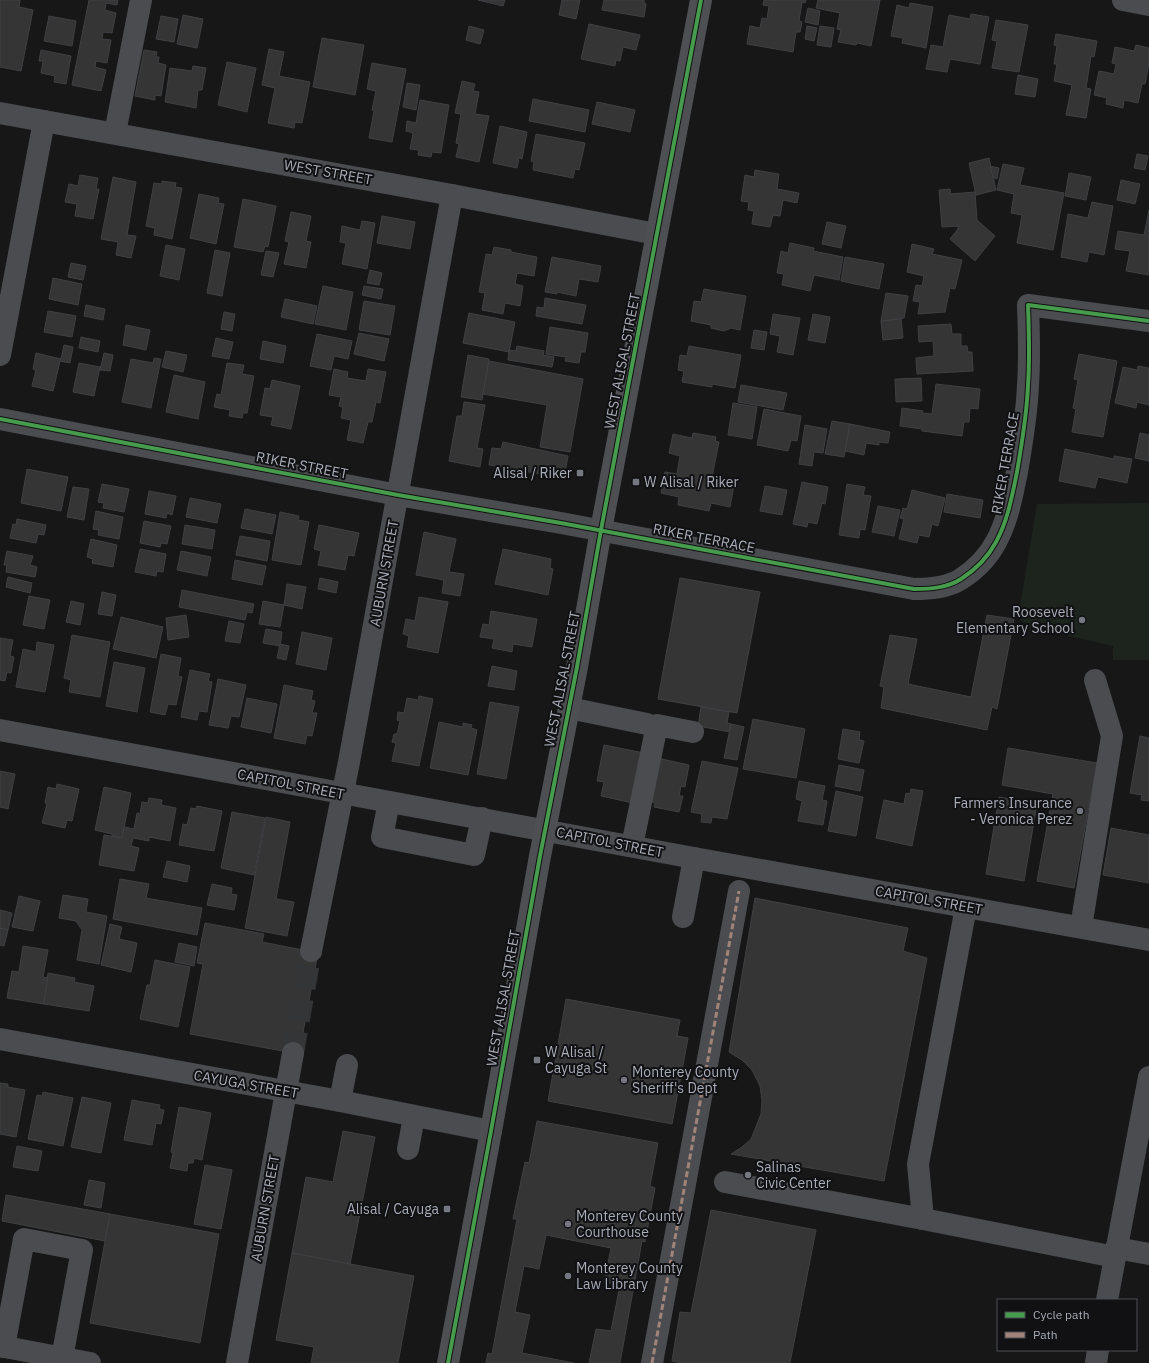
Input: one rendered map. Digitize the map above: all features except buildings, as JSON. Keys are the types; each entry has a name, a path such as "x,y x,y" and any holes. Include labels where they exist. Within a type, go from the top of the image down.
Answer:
{"main road":[{"name":"WEST ALISAL STREET","path":"448,1363 545,830 701,0"}],"street":[{"path":"115,133 141,0"},
{"path":"1123,0 1149,5"},
{"name":"WEST STREET","path":"0,113 452,195 656,234"},
{"path":"0,355 7,285 44,121"},
{"name":"AUBURN STREET","path":"311,951 343,793 452,195"},
{"name":"RIKER TERRACE","path":"601,530 914,589 931,589 947,585 960,580 985,558 996,542 1004,526 1010,507 1025,420 1028,385 1028,305 1149,321"},
{"name":"RIKER STREET","path":"0,418 398,494 601,530"},
{"path":"1081,927 1112,736 1095,680"},
{"path":"569,708 647,724"},
{"path":"632,846 657,725 693,732"},
{"name":"CAPITOL STREET","path":"0,730 1149,940"},
{"path":"389,802 382,837 474,855 482,818"},
{"path":"683,917 694,858"},
{"path":"652,1363 739,891"},
{"path":"922,1219 918,1164 966,907"},
{"name":"CAYUGA STREET","path":"0,1038 340,1101 414,1122 491,1132"},
{"name":"AUBURN STREET","path":"237,1363 293,1053"},
{"path":"340,1101 347,1065"},
{"path":"1107,1299 1149,1078"},
{"path":"408,1149 414,1122"},
{"path":"725,1182 922,1219 1116,1252 1149,1254"},
{"path":"62,1358 82,1250 24,1239 2,1346 39,1358 62,1358 90,1363"},
{"path":"1096,1363 1098,1351"}],"shaded area":[{"path":"1149,503 1149,660 1113,660 1113,646 1031,627 1018,618 1037,504"}],"tunnel":[{"path":"293,1053 311,951"}],"marked path":[{"path":"652,1363 739,891"}],"cycle path":[{"path":"448,1363 540,856 577,667 601,530 701,0"},
{"path":"0,419 398,495 561,523 914,589 932,588 956,582 976,567 993,548 1007,517 1017,472 1027,407 1029,375 1028,305 1149,321"}],"place":[{"name":"Alisal / Riker","path":"580,473"},
{"name":"W Alisal / Riker","path":"636,482"},
{"name":"Roosevelt Elementary School","path":"1082,620"},
{"name":"Farmers Insurance - Veronica Perez","path":"1080,811"},
{"name":"W Alisal / Cayuga St","path":"537,1060"},
{"name":"Monterey County Sheriff's Dept","path":"624,1080"},
{"name":"Salinas Civic Center","path":"748,1175"},
{"name":"Alisal / Cayuga","path":"447,1209"},
{"name":"Monterey County Courthouse","path":"568,1224"},
{"name":"Monterey County Law Library","path":"568,1276"}]}
